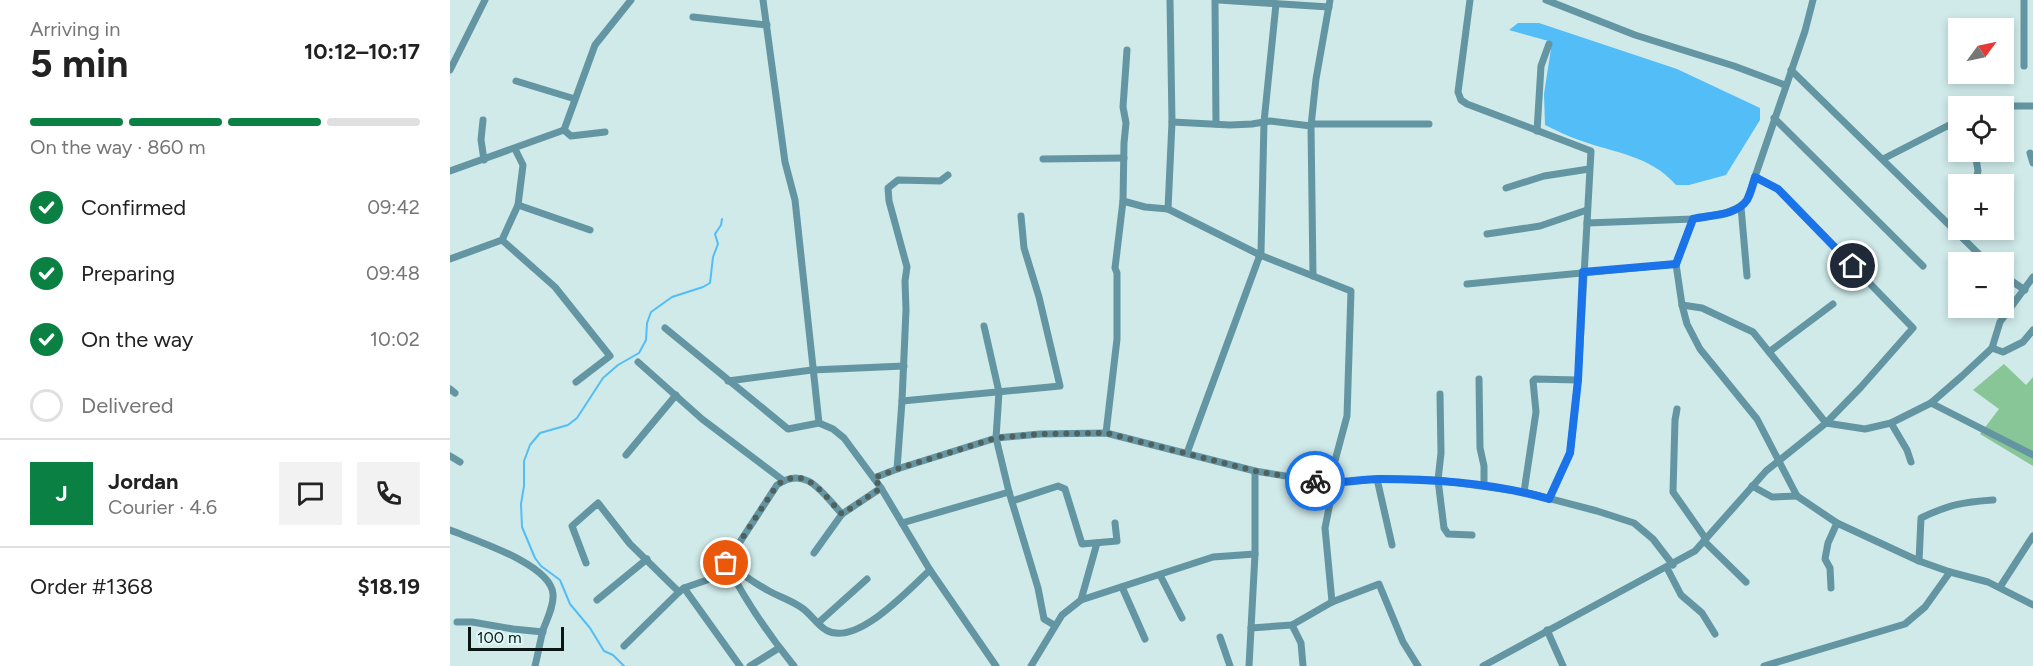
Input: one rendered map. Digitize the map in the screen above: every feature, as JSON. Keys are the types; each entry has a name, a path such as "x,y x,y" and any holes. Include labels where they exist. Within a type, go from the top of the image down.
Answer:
{"street":[{"path":"450,70 485,0"},
{"path":"450,171 564,130 595,45 631,0"},
{"path":"764,0 786,162 795,200 819,423"},
{"path":"1167,209 1172,122 1170,0"},
{"path":"1216,124 1217,0 1276,4 1329,3 1316,79 1312,125 1313,276"},
{"path":"1470,0 1458,92 1461,100 1467,105 1588,149 1591,154 1578,380 1570,453 1549,499"},
{"path":"1546,0 1635,35 1734,66 1785,85"},
{"path":"1587,223 1693,219 1732,211 1740,207 1747,200 1813,0"},
{"path":"2024,0 2024,66"},
{"path":"1187,453 1260,255 1264,122 1276,4"},
{"path":"693,17 767,25"},
{"path":"1537,131 1541,66 1549,44"},
{"path":"1106,433 1117,339 1117,273 1115,268 1123,201 1126,123 1123,107 1127,50"},
{"path":"1791,70 1948,221"},
{"path":"516,81 575,99"},
{"path":"2014,106 2033,106"},
{"path":"1774,118 1923,266"},
{"path":"483,120 481,140 484,160"},
{"path":"1172,122 1252,124 1270,121 1312,125 1429,124"},
{"path":"1882,159 1948,126"},
{"path":"564,130 571,136 605,132"},
{"path":"450,259 502,240 518,205 523,165 515,149"},
{"path":"2030,153 2033,163"},
{"path":"1043,159 1124,158"},
{"path":"1506,188 1544,176 1589,169"},
{"path":"897,469 903,401 907,267 889,201 888,188 898,180 940,181 948,175"},
{"path":"1483,666 1695,551 1766,471 1826,423 1913,328 1778,189 1755,177"},
{"path":"1123,201 1144,207 1167,209 1260,255 1351,291 1347,416 1331,483 1325,528 1332,602"},
{"path":"518,205 590,230"},
{"path":"1740,207 1747,276"},
{"path":"1487,234 1540,226 1587,210"},
{"path":"903,401 1060,386 1039,297 1024,249 1021,216"},
{"path":"1693,219 1676,264 1687,324 1700,348 1757,419 1797,496 1837,523 1919,561 1988,582 2033,605"},
{"path":"502,240 555,287 610,356 576,382"},
{"path":"1966,240 1978,252"},
{"path":"1467,284 1676,264"},
{"path":"1682,305 1702,308 1753,332 1826,423 1865,429 1891,423 1931,403 1962,376 1992,348 2000,322 2033,277"},
{"path":"2014,283 2025,290"},
{"path":"1769,352 1833,304"},
{"path":"984,326 999,392 996,438 1009,492 1038,588 1044,619 1054,625"},
{"path":"665,328 788,429 819,423 833,429 844,438 881,488 930,570 996,666"},
{"path":"1992,348 2003,352 2023,342 2033,330"},
{"path":"638,362 702,419 784,481"},
{"path":"729,381 812,370 904,366"},
{"path":"1524,492 1536,412 1533,381 1535,378 1578,380"},
{"path":"1479,379 1480,448 1484,466 1484,485"},
{"path":"1440,394 1442,453 1438,480 1444,528 1448,534 1473,535"},
{"path":"626,455 676,395"},
{"path":"1931,403 2033,454"},
{"path":"1677,409 1673,492 1705,540 1746,582"},
{"path":"1891,423 1907,450 1911,462"},
{"path":"874,478 996,438 1040,434 1106,433 1255,471 1331,483 1377,479 1438,480 1524,492 1597,511 1634,524 1653,539 1670,566 1681,595 1702,613 1715,634"},
{"path":"450,456 460,462"},
{"path":"1249,666 1256,554 1255,471"},
{"path":"624,646 682,590 721,572 777,485 799,477 811,482 842,514"},
{"path":"1377,479 1392,545"},
{"path":"1012,501 1058,486 1065,489 1082,544 1117,541 1115,523"},
{"path":"1752,486 1772,497 1797,496"},
{"path":"814,553 842,514 881,488"},
{"path":"902,523 1009,492"},
{"path":"1919,561 1921,518 1939,509 1963,502 1992,500"},
{"path":"586,563 572,526 598,502 630,544 682,590 740,666"},
{"path":"1830,588 1830,568 1825,560 1828,543 1837,523"},
{"path":"450,530 523,562 544,577 554,594 535,666"},
{"path":"2000,587 2033,536"},
{"path":"1081,600 1097,543"},
{"path":"1031,666 1054,625 1062,615 1081,600 1213,557 1256,554"},
{"path":"597,600 647,559"},
{"path":"726,563 768,591 801,607 828,631 841,633 853,632 888,608 930,570"},
{"path":"726,563 739,588 779,648 794,666"},
{"path":"1764,666 1905,624 1925,607 1950,572"},
{"path":"1160,574 1182,618"},
{"path":"818,623 867,579"},
{"path":"1251,628 1292,625 1332,602 1379,584 1403,642 1418,666"},
{"path":"1122,587 1145,639"},
{"path":"457,622 543,632"},
{"path":"1292,625 1301,643 1304,666"},
{"path":"1547,630 1563,666"},
{"path":"1220,637 1230,666"},
{"path":"750,666 779,648"}],"green space":[{"path":"2004,364 2026,385 2033,377 2033,466 1980,434 1999,409 1973,390"}],"water":[{"path":"1518,23 1539,23 1677,69 1760,108 1760,120 1726,175 1689,185 1676,185 1655,167 1643,161 1575,138 1545,125 1544,94 1552,42 1509,30"}],"waterway":[{"path":"624,666 613,655 604,651 590,628 570,604 560,580 541,566 535,558 522,527 524,461 530,445 540,433 568,425 577,418 603,378 618,365 639,353 646,340 647,323 651,312 672,297 710,283 713,257 718,244 715,234 722,219"}],"way so far":[{"path":"726,563 777,485 784,481 799,477 811,482 842,514 881,488 874,478 996,438 1040,434 1106,433 1255,471 1315,481"}],"route":[{"path":"1315,481 1334,483 1377,479 1438,480 1484,485 1549,499 1570,453 1578,380 1583,272 1676,264 1693,219 1732,211 1740,207 1747,200 1755,177 1778,189 1853,266"}]}
